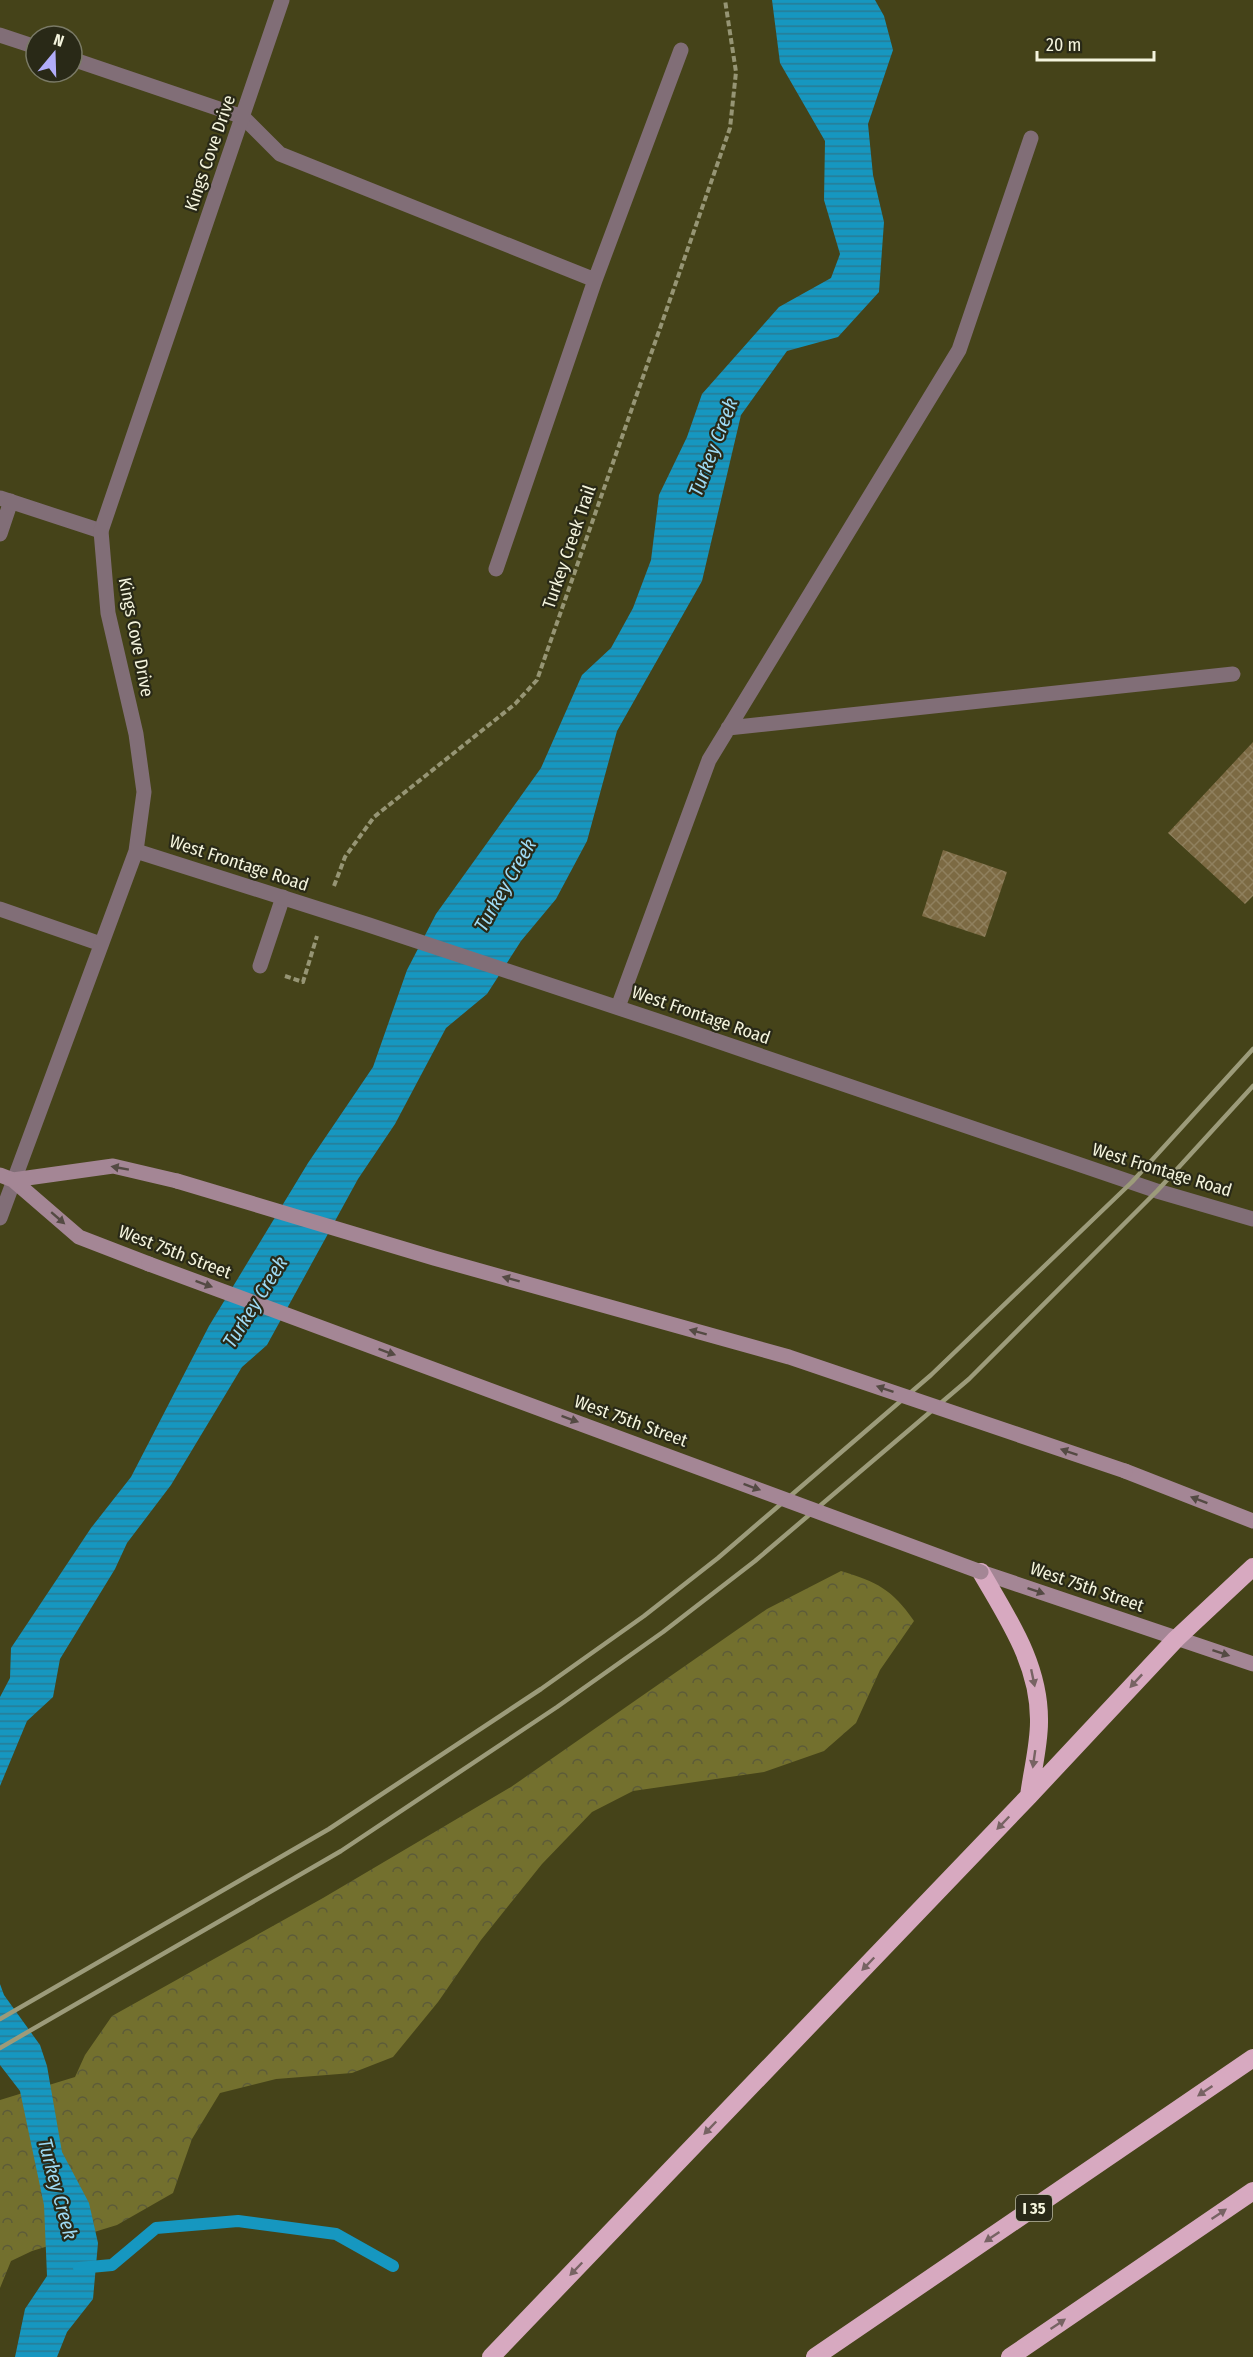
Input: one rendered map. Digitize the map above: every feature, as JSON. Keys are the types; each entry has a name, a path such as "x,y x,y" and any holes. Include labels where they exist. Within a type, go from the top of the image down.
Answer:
{"highway":[{"path":"491,2357 1029,1796 1176,1638 1253,1567"},
{"path":"981,1572 1018,1636 1031,1669 1037,1697 1039,1723 1029,1796"},
{"name":"I 35","path":"815,2357 1253,2058"},
{"path":"1010,2357 1253,2191"}],"main road":[{"path":"7,1178 113,1166 177,1181 434,1258 789,1357 1125,1471 1253,1521"},
{"name":"West 75th Street","path":"7,1178 79,1237 981,1572 1253,1664"}],"street":[{"name":"Kings Cove Drive","path":"0,1218 7,1178 101,944 136,850 144,792 136,734 108,613 100,531 282,0"},
{"path":"0,35 24,43"},
{"path":"496,569 595,279 681,50"},
{"path":"84,63 243,117 280,154 595,279"},
{"path":"618,1008 709,760 959,350 1031,138"},
{"path":"0,534 5,500 100,531"},
{"path":"728,728 1233,674"},
{"name":"West Frontage Road","path":"136,850 618,1008 1157,1191 1253,1219"},
{"path":"260,966 283,897"},
{"path":"0,909 101,944"}],"path":[{"name":"Turkey Creek Trail","path":"260,966 303,982 345,857 374,818 515,704 537,680 730,128 736,72 725,0"}],"green space":[{"path":"841,1571 883,1588 898,1601 914,1621 880,1670 856,1723 824,1751 764,1772 633,1791 592,1812 542,1864 481,1940 438,2002 393,2057 352,2073 276,2079 220,2093 192,2139 173,2193 117,2225 32,2251 11,2261 0,2288 0,2100 75,2077 85,2055 112,2016 323,1898 511,1787 767,1609"}],"water":[{"name":"Turkey Creek","path":"772,0 875,0 884,16 893,50 868,124 873,175 884,222 879,292 838,337 787,351 741,415 702,581 617,731 587,841 556,899 521,941 487,994 446,1028 395,1124 358,1179 267,1345 242,1367 171,1485 127,1543 115,1569 60,1659 53,1697 27,1721 0,1786 0,1697 10,1678 11,1648 91,1528 131,1477 209,1326 308,1163 373,1067 407,970 436,914 541,768 582,675 611,648 633,608 651,560 659,495 687,437 702,394 779,307 831,278 840,254 824,200 825,141 780,63"},
{"name":"Turkey Creek","path":"0,1984 4,1995 40,2045 47,2066 62,2152 89,2203 98,2243 93,2299 67,2332 57,2357 15,2357 25,2309 47,2276 44,2205 20,2091 0,2065"}],"building":[{"path":"1253,742 1253,896 1245,904 1168,833"},
{"path":"943,850 1007,872 985,937 922,916"}],"waterway":[{"path":"79,2268 112,2265 156,2228 238,2221 336,2234 393,2266"}],"railway":[{"path":"0,2019 329,1829 541,1689 644,1616 718,1558 931,1375 1132,1182 1253,1049"},
{"path":"0,2048 341,1851 557,1707 663,1632 755,1561 969,1379 1157,1191 1253,1086"}]}
